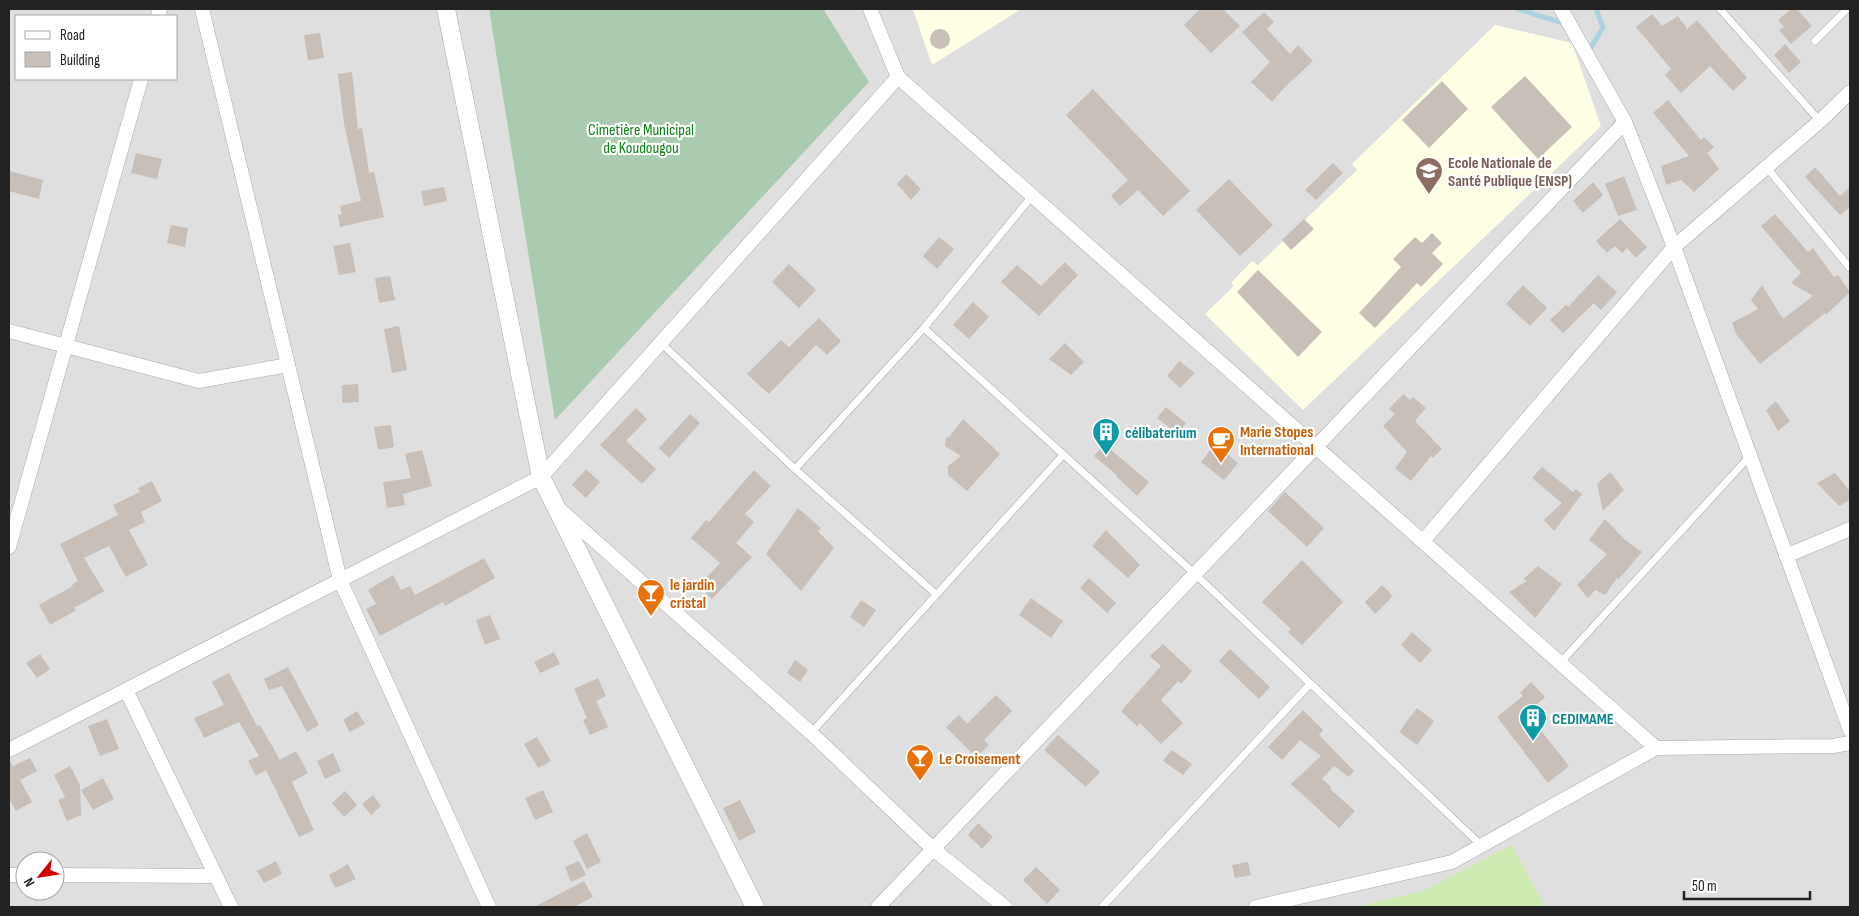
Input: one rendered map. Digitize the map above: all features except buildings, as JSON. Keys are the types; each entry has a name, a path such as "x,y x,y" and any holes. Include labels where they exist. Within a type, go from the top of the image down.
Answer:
{"street":[{"path":"202,9 340,580 489,907"},
{"path":"446,9 541,477 754,907"},
{"path":"870,9 898,77 1656,748"},
{"path":"1561,9 1625,122 1674,247 1850,730"},
{"path":"9,750 541,477 898,77"},
{"path":"9,547 141,80"},
{"path":"1422,541 1674,247 1767,168 1850,92"},
{"path":"878,907 1625,122"},
{"path":"9,331 199,381 288,365"},
{"path":"554,504 811,733 934,849 1005,907"},
{"path":"1786,556 1850,529"},
{"path":"126,690 231,907"},
{"path":"1256,907 1452,862 1656,748 1833,746 1850,743"},
{"path":"65,875 216,876"}],"lane":[{"path":"1720,9 1820,121"},
{"path":"1815,41 1847,9"},
{"path":"1767,168 1850,268"},
{"path":"795,469 924,328 1032,196"},
{"path":"924,328 1194,574 1482,846"},
{"path":"661,343 795,469 936,594"},
{"path":"811,733 1063,455"},
{"path":"1560,663 1749,457"},
{"path":"1102,907 1310,684"}],"shaded area":[{"path":"9,9 1850,9 1850,907 9,907"},
{"path":"913,9 1021,9 932,65"},
{"name":"Ecole Nationale de Santé Publique (ENSP)","path":"1495,25 1572,43 1601,126 1303,410 1205,314 1234,286 1231,283 1252,261 1258,265 1357,170 1352,164"}],"green space":[{"name":"Cimetière Municipal de Koudougou","path":"489,9 823,9 869,82 555,420"},
{"path":"1512,845 1545,907 1356,907 1423,891"}],"waterway":[{"path":"1518,9 1566,24"},
{"path":"1588,53 1603,27 1596,9"}],"place":[{"name":"Ecole Nationale de Santé Publique (ENSP)","path":"1429,195"},
{"name":"célibaterium","path":"1106,456"},
{"name":"Marie Stopes International","path":"1221,464"},
{"name":"le jardin cristal","path":"651,617"},
{"name":"CEDIMAME","path":"1533,742"},
{"name":"Le Croisement","path":"920,782"}]}
